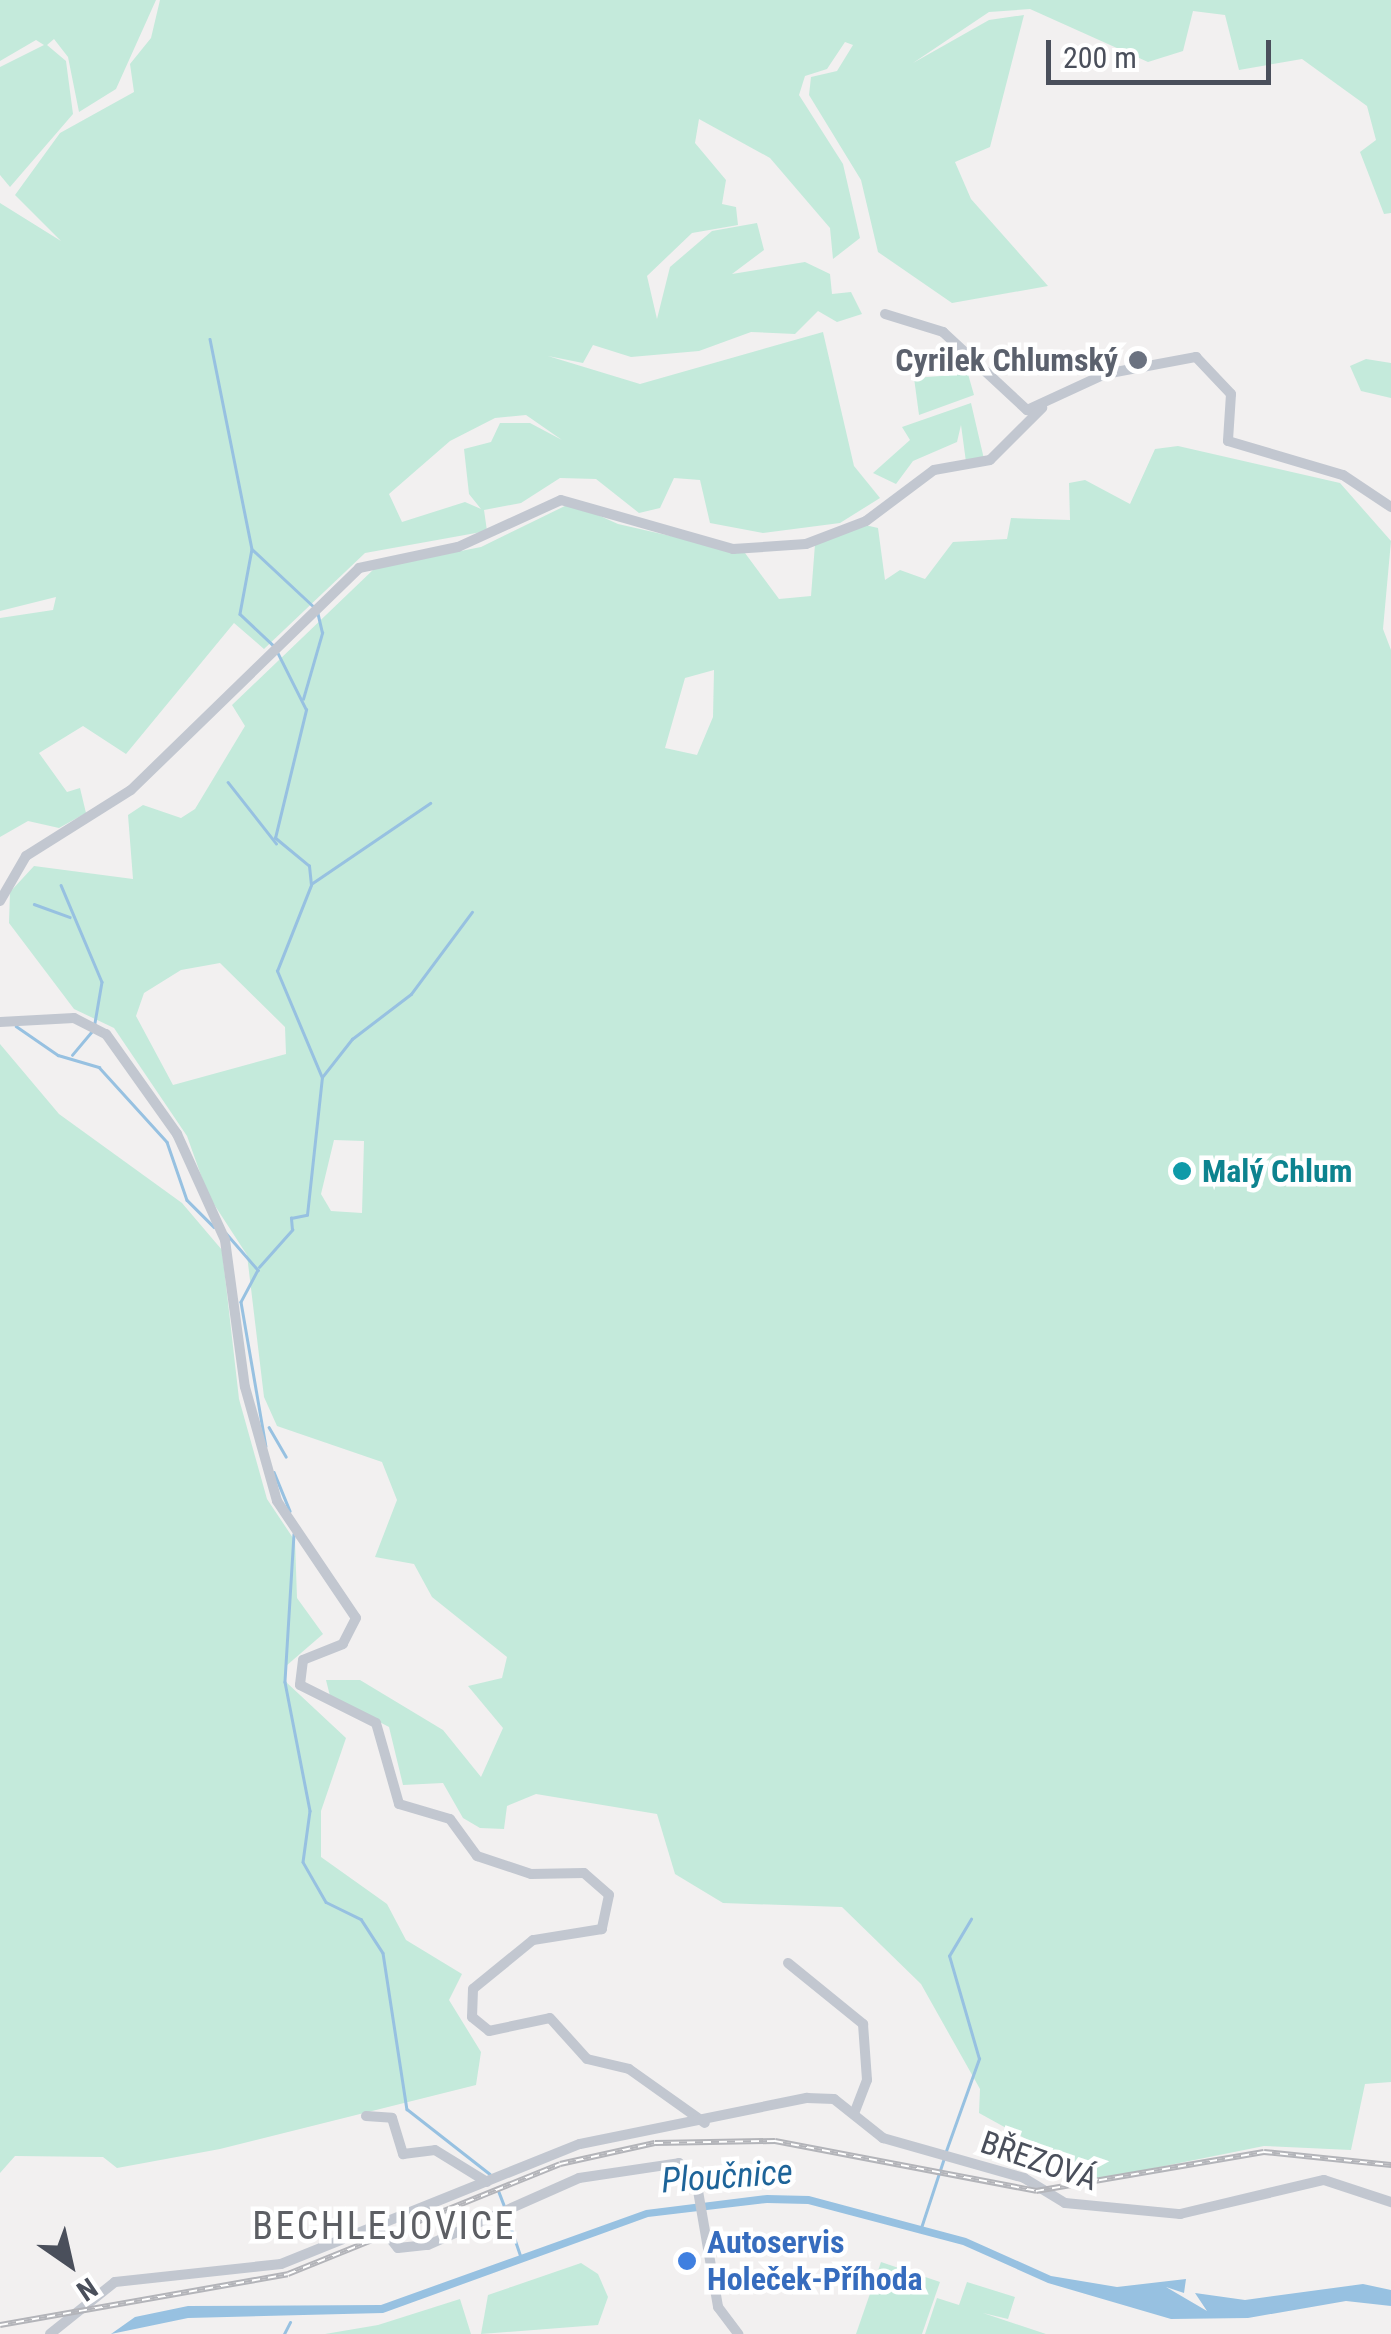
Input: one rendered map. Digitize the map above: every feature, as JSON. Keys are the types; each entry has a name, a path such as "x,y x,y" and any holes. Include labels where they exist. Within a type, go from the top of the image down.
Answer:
{"street":[{"path":"885,314 943,332 1026,410 1033,424"},
{"path":"1026,410 1042,408 1105,374 1196,357 1231,394 1228,440 1343,475 1391,507"},
{"path":"0,901 26,856 131,790 360,568 458,547 561,500 733,549 806,544 866,521 934,470 990,460 1033,424 1042,408"},
{"path":"0,1022 74,1018 106,1034 177,1134 225,1240 246,1387 277,1501 356,1618 343,1644 303,1660 300,1685 376,1724 399,1804 450,1819 477,1856 531,1874 584,1873 608,1895 602,1930 534,1940 473,1989 472,2017 490,2031 550,2018 587,2059 630,2069 705,2123"},
{"path":"50,2334 115,2282 260,2269 383,2228 580,2144 705,2123 807,2098 856,2111 867,2080 863,2024 788,1963"},
{"name":"BŘEZOVÁ","path":"856,2111 882,2138 1024,2178 1078,2206 1180,2214 1324,2180 1391,2202"},
{"path":"366,2116 392,2118 403,2154 435,2150 487,2182"},
{"path":"383,2228 391,2244 413,2248 508,2215 579,2178 659,2161 685,2166 696,2185 718,2307 738,2334"}],"green space":[{"path":"0,0 156,0 116,89 79,112 68,57 54,39 47,45 66,61 73,114 10,187 0,175 0,67 44,45 36,40 0,61"},
{"path":"160,0 1391,0 1391,213 1384,214 1360,152 1376,140 1367,106 1302,59 1239,70 1225,15 1193,11 1183,51 1148,62 1030,9 989,12 913,63 989,20 1024,15 990,147 955,162 971,199 1048,286 952,303 878,252 861,180 809,95 811,77 837,71 853,45 845,42 827,69 805,76 799,95 843,164 860,238 833,259 830,228 770,158 699,119 695,143 726,180 722,204 736,207 738,225 692,233 647,276 657,319 670,267 712,231 757,223 764,250 732,274 805,262 830,274 832,294 851,292 862,314 837,322 818,311 795,334 751,332 699,351 631,357 593,345 583,363 548,356 640,384 823,332 854,466 880,498 840,523 763,533 710,523 700,480 674,478 660,508 639,513 596,479 560,478 521,503 484,510 487,531 365,553 264,649 234,623 126,754 83,726 39,753 67,792 80,788 86,813 59,828 28,821 0,837 0,618 53,610 56,597 0,611 0,203 61,241 15,195 60,133 134,92 130,64 151,38","holes":["526,415 562,440 530,423 500,423 491,442 464,449 469,494 481,509 465,502 402,522 389,494 450,441 495,418"]},
{"path":"1366,359 1391,363 1391,398 1361,391 1350,366"},
{"path":"968,374 974,395 919,415 914,378"},
{"path":"971,403 984,459 966,462 961,425 957,442 913,461 896,484 873,473 910,440 902,427"},
{"path":"1178,446 1340,483 1391,541 1383,629 1391,650 1391,2082 1365,2084 1351,2150 1264,2146 1080,2183 1086,2172 979,2113 980,2089 921,1984 842,1907 723,1903 675,1874 657,1814 536,1794 507,1806 504,1829 480,1828 463,1818 443,1783 403,1785 389,1727 330,1696 326,1680 360,1680 443,1730 481,1777 503,1728 468,1686 502,1678 507,1657 432,1597 414,1564 375,1557 397,1500 382,1462 277,1426 264,1397 247,1255 208,1195 187,1136 114,1028 74,1009 9,923 10,892 34,866 133,879 128,815 143,805 181,818 195,809 245,726 232,705 375,568 481,547 571,503 618,524 745,553 779,599 811,596 815,544 865,525 878,528 885,580 900,570 925,579 953,542 1007,539 1011,518 1070,520 1069,483 1085,480 1130,504 1155,449","holes":["714,670 713,717 697,755 665,748 685,678","220,963 285,1027 286,1054 173,1085 136,1016 144,993 181,970","334,1140 364,1141 362,1213 331,1211 321,1194"]},
{"path":"0,1044 59,1114 182,1203 222,1250 239,1399 267,1499 295,1541 297,1598 323,1634 286,1666 285,1681 346,1738 321,1811 321,1857 387,1904 406,1940 462,1974 449,2000 481,2052 476,2085 220,2149 117,2168 103,2157 15,2156 0,2173"},
{"path":"881,2262 940,2282 922,2334 856,2334"},
{"path":"581,2263 598,2274 608,2297 598,2325 481,2334 488,2295"},
{"path":"967,2282 1015,2297 1008,2319 983,2313 1046,2334 925,2334 937,2298 959,2305"},
{"path":"460,2299 471,2334 325,2334 378,2325"}],"water":[{"path":"767,2195 809,2196 966,2238 1051,2276 1117,2287 1186,2279 1184,2293 1166,2287 1207,2311 1195,2293 1245,2300 1363,2284 1391,2290 1391,2306 1346,2301 1248,2318 1171,2319 1048,2283 963,2245 808,2204 767,2203 648,2217 383,2313 188,2318 111,2334 135,2317 188,2306 381,2305 646,2210"}],"waterway":[{"path":"210,339 252,549 240,614 273,645"},
{"path":"253,550 312,605"},
{"path":"303,699 322,633 317,611"},
{"path":"259,1267 292,1230 291,1218 307,1215 322,1078 277,971 311,885 309,866 275,838 306,710 277,652"},
{"path":"228,782 276,843"},
{"path":"311,884 430,803"},
{"path":"61,885 102,982 95,1023"},
{"path":"34,904 70,917"},
{"path":"323,1076 352,1039 411,994 472,912"},
{"path":"16,1026 58,1055 99,1067 167,1142 187,1200 214,1227"},
{"path":"72,1055 92,1031"},
{"path":"226,1233 258,1270 241,1302 266,1446"},
{"path":"269,1427 286,1456"},
{"path":"274,1472 290,1511"},
{"path":"294,1534 285,1682 310,1811 303,1862 326,1902 361,1919 383,1953 407,2109 490,2174"},
{"path":"946,2151 979,2059 949,1956 971,1919"},
{"path":"920,2231 944,2158"},
{"path":"499,2192 504,2205"},
{"path":"506,2213 521,2257"},
{"path":"284,2334 290,2322"}],"railway":[{"path":"0,2325 288,2274 560,2164 655,2143 775,2141 1036,2191 1264,2152 1391,2165"}],"place":[{"name":"Cyrilek Chlumský","path":"1138,360"},
{"name":"Malý Chlum","path":"1182,1171"},
{"name":"Autoservis Holeček-Příhoda","path":"687,2261"}],"district":[{"name":"BECHLEJOVICE","path":"384,2227"}],"water label":[{"name":"Ploučnice","path":"727,2177"}]}
